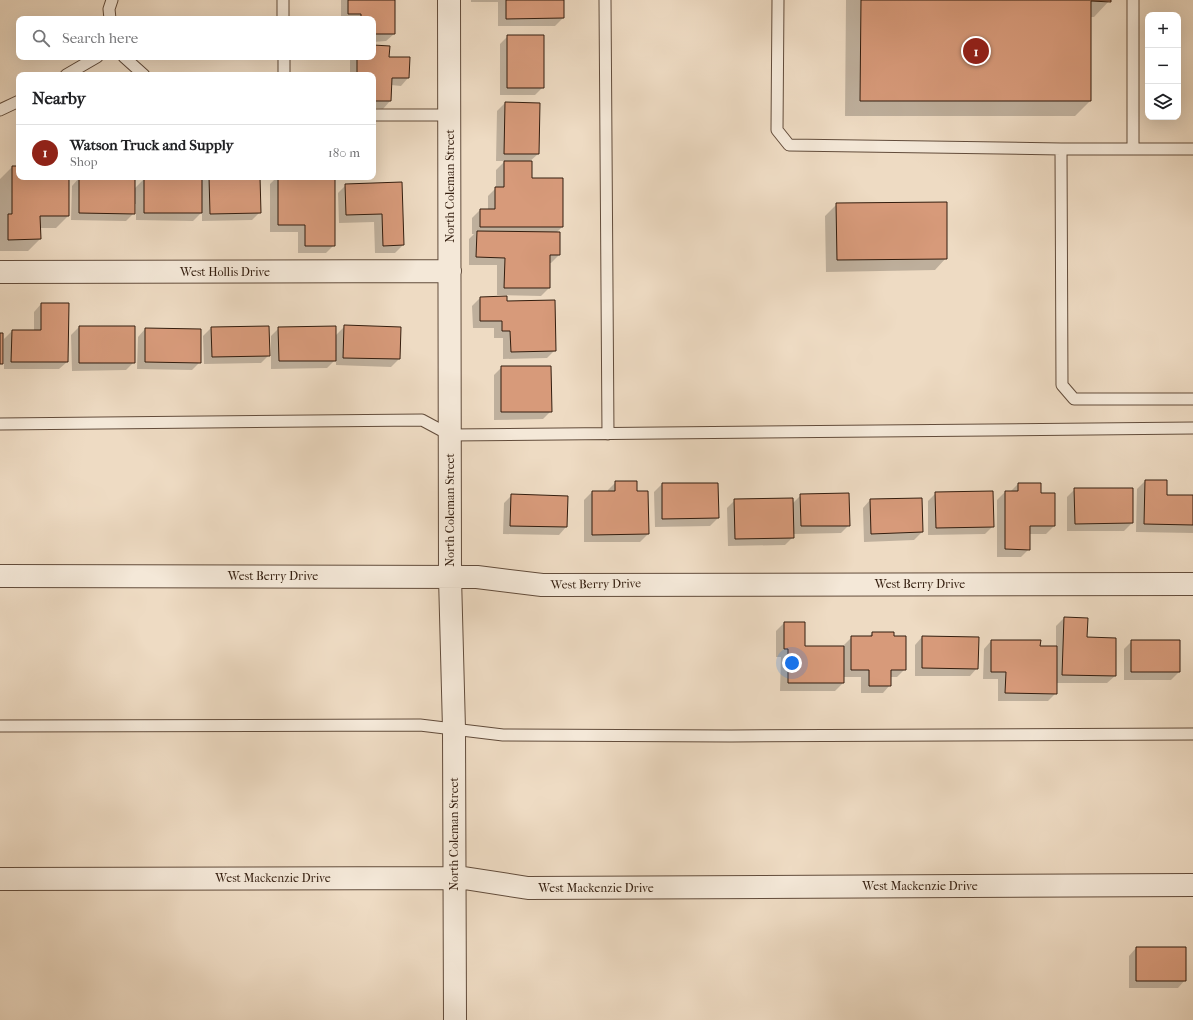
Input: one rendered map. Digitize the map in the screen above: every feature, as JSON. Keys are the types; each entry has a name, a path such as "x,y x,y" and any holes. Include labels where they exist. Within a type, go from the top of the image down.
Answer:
{"street":[{"name":"North Coleman Street","path":"449,0 450,577 454,729 455,1020"},
{"name":"West Hollis Drive","path":"0,272 450,271"},
{"name":"West Berry Drive","path":"0,576 477,577 542,585 1193,584"},
{"name":"West Mackenzie Drive","path":"0,879 464,878 528,888 1193,885"}],"lane":[{"path":"110,16 109,9 112,0"},
{"path":"283,0 283,16"},
{"path":"605,0 608,434"},
{"path":"778,0 777,130 789,145 1061,149 1193,149"},
{"path":"1133,0 1133,149"},
{"path":"71,72 92,60"},
{"path":"127,60 141,72"},
{"path":"284,60 284,72"},
{"path":"0,110 16,102"},
{"path":"376,115 450,115"},
{"path":"1061,149 1062,385 1074,399 1193,399"},
{"path":"0,424 422,420 450,435 1193,428"},
{"path":"0,726 420,725 510,735 739,736 1193,734"}],"building":[{"path":"348,0 395,0 395,34 376,34 376,16 348,14"},
{"path":"506,0 564,0 564,18 506,19"},
{"path":"861,0 1111,0 1111,2 1091,1 1091,101 860,101"},
{"path":"507,35 544,35 544,88 507,88"},
{"path":"376,45 390,46 389,57 410,57 409,78 392,78 391,101 376,101 376,72 357,72 357,60 376,60"},
{"path":"505,102 540,103 539,154 504,154"},
{"path":"504,161 532,161 532,178 563,178 563,227 480,227 480,209 495,209 495,187 504,187"},
{"path":"12,166 16,166 16,180 69,180 69,216 40,216 41,239 8,240 8,214 12,214"},
{"path":"79,180 135,180 135,214 79,213"},
{"path":"144,180 202,180 202,213 144,213"},
{"path":"209,180 260,180 261,213 210,214"},
{"path":"278,180 335,180 335,246 305,246 305,225 278,225"},
{"path":"402,182 404,245 383,246 382,214 346,215 345,184"},
{"path":"947,202 947,259 837,260 836,203"},
{"path":"477,231 560,232 560,255 550,255 550,288 504,288 505,258 476,257"},
{"path":"507,296 507,301 555,300 556,351 511,352 510,331 502,331 502,321 480,321 480,297"},
{"path":"41,303 69,303 68,362 11,362 12,330 41,330"},
{"path":"344,325 401,327 400,359 343,358"},
{"path":"79,326 135,326 135,363 79,363"},
{"path":"269,326 270,356 212,357 211,327"},
{"path":"336,326 336,361 279,361 278,327"},
{"path":"145,328 201,329 201,363 145,362"},
{"path":"0,333 3,333 3,364 0,364"},
{"path":"501,366 551,366 552,412 501,412"},
{"path":"1145,480 1167,480 1167,495 1193,495 1193,525 1144,524"},
{"path":"615,481 637,481 637,491 648,491 649,534 592,535 592,491 615,491"},
{"path":"662,483 718,483 719,518 662,519"},
{"path":"1018,483 1041,483 1041,493 1055,493 1055,526 1030,526 1030,550 1005,549 1005,491 1018,491"},
{"path":"1074,488 1133,488 1133,523 1075,524"},
{"path":"993,491 994,527 936,528 935,492"},
{"path":"849,493 850,526 801,526 800,494"},
{"path":"511,494 568,496 567,527 510,526"},
{"path":"793,498 794,538 735,539 734,499"},
{"path":"922,498 923,532 871,534 870,499"},
{"path":"1064,617 1088,618 1087,637 1116,638 1116,676 1062,675"},
{"path":"784,622 805,622 805,646 844,646 844,683 788,683 788,649 784,649"},
{"path":"872,632 894,632 894,636 906,636 906,670 891,670 891,686 869,686 869,670 851,670 851,636 872,636"},
{"path":"922,636 979,637 978,669 922,668"},
{"path":"991,640 1041,640 1040,646 1057,646 1057,694 1005,693 1006,672 991,672"},
{"path":"1131,640 1180,640 1180,672 1131,672"},
{"path":"1136,947 1186,947 1186,981 1136,981"}],"place":[{"name":"Watson Truck and Supply","path":"976,51"}]}
